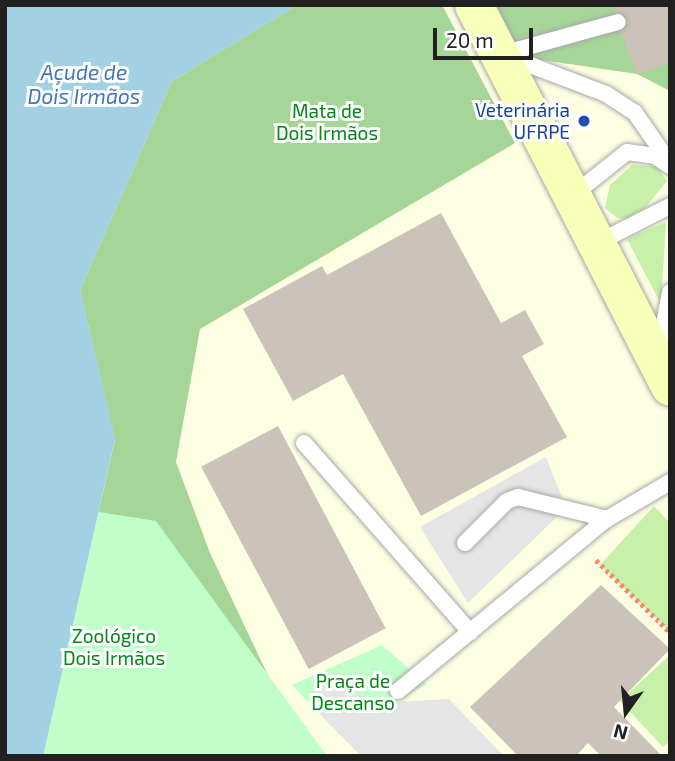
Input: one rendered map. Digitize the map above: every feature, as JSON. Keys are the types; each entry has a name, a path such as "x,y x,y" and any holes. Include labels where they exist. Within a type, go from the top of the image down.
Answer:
{"main road":[{"path":"474,5 502,54 663,374"}],"lane":[{"path":"502,54 618,22"},
{"path":"502,54 606,93 635,113 670,164"},
{"path":"573,195 627,152 655,156 670,164"},
{"path":"597,243 670,206"},
{"path":"663,374 670,292"},
{"path":"304,443 470,632"},
{"path":"398,691 607,519 670,482"},
{"path":"465,543 507,502 518,497 607,519"}],"path":[{"path":"590,555 670,632"}],"shaded area":[{"path":"343,5 670,5 670,756 327,756 156,521 176,88"},
{"path":"546,457 566,508 468,603 420,527"},
{"path":"313,677 379,703 449,699 504,756 361,756 313,707"}],"green space":[{"name":"Mata de Dois Irmãos","path":"297,5 442,5 515,143 200,329 176,462 210,553 275,690 43,756 115,440 80,290 172,81"},
{"path":"474,5 670,5 670,91 637,74 502,54"},
{"path":"632,165 656,166 667,181 636,219 617,218 605,208 610,185"},
{"path":"666,222 661,304 627,239"},
{"name":"Zoológico Dois Irmãos","path":"5,497 156,521 327,756 5,756"},
{"path":"654,506 670,523 670,632 600,565"},
{"name":"Praça de Descanso","path":"382,645 426,684 341,736 292,685"},
{"path":"670,655 670,741 663,747 620,701"}],"water":[{"name":"Açude de Dois Irmãos","path":"5,5 297,5 172,81 80,290 115,439 43,756 5,756"}],"building":[{"path":"612,5 670,5 670,63 637,74 621,32 628,19 614,12"},
{"path":"441,213 501,323 525,310 544,344 522,356 567,437 421,516 343,374 293,401 243,309 322,266 327,275"},
{"path":"278,426 386,628 309,669 201,467"},
{"path":"601,585 670,649 614,707 662,756 601,756 588,743 576,756 518,756 470,707"}],"place":[{"name":"Veterinária UFRPE","path":"584,121"}]}
